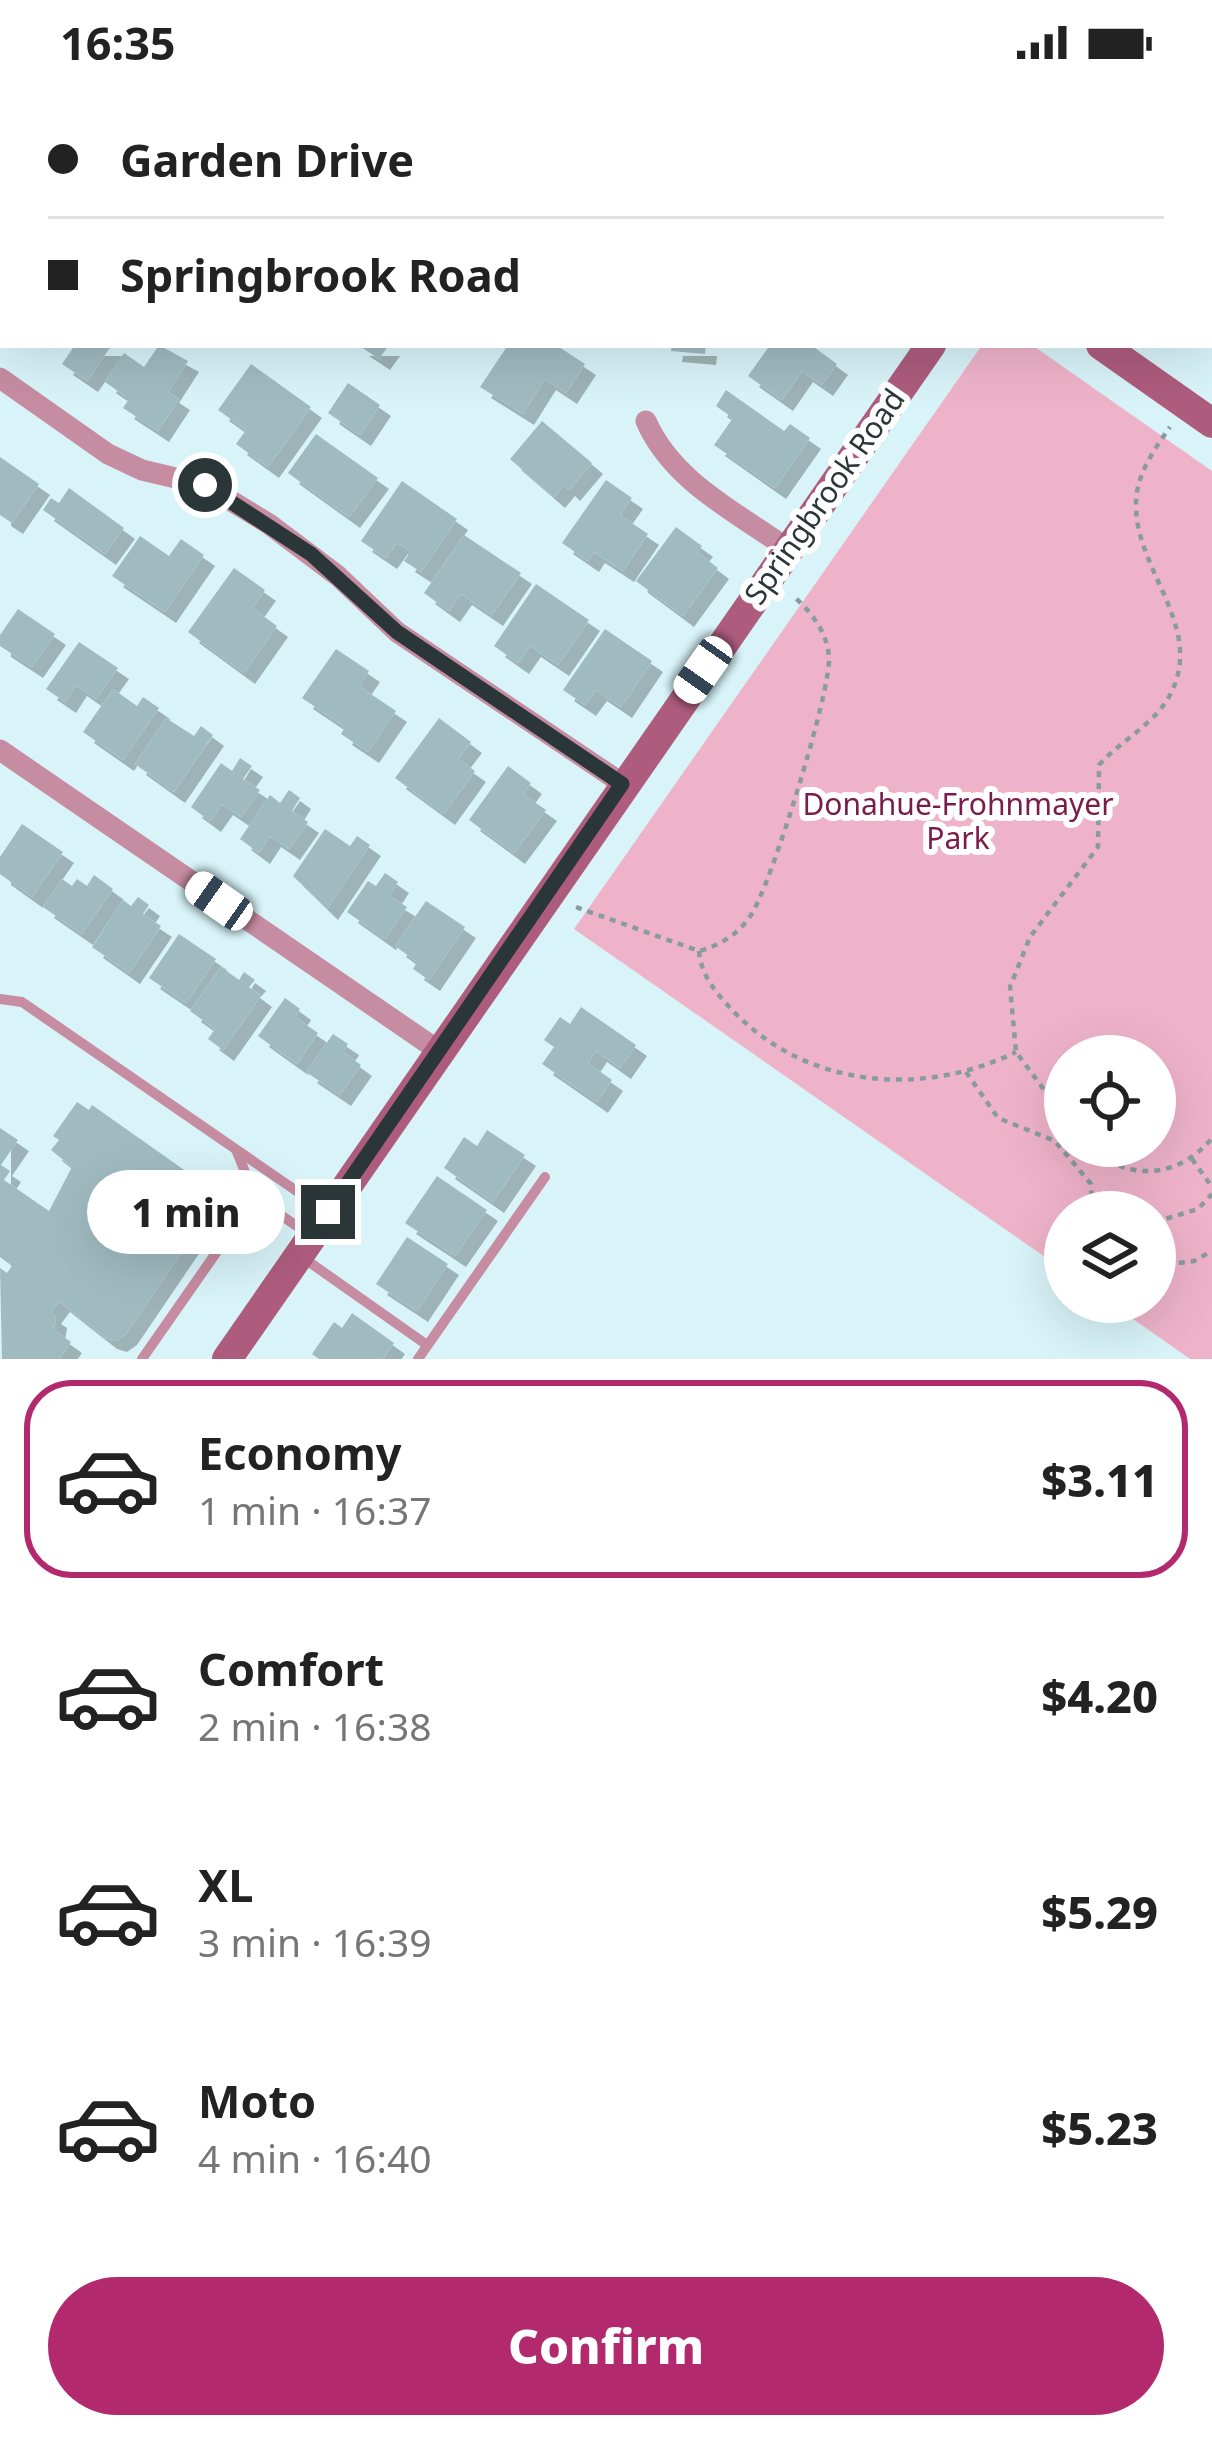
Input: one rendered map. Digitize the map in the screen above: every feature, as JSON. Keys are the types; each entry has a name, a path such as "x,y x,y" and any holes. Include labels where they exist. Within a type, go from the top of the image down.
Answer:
{"street":[{"name":"Springbrook Road","path":"226,1359 929,348"},
{"path":"1105,348 1212,423"},
{"path":"0,378 108,454 142,470 205,485 269,524 338,576 397,632 622,784"},
{"path":"646,421 658,449 678,472 788,549"},
{"path":"0,750 439,1051"}],"lane":[{"path":"0,999 22,1002 236,1149 312,1234 428,1345"},
{"path":"236,1149 255,1197 312,1234"},
{"path":"418,1359 545,1177"},
{"path":"142,1359 255,1197"}],"path":[{"path":"1044,1090 1016,1052 1009,1006 1019,954 1098,847 1099,765 1145,726 1169,698 1180,670 1178,626 1142,542 1137,493 1145,467 1185,404"},
{"path":"548,894 638,934 699,951 717,946 752,915 766,883 826,682 824,634 808,608 770,576"},
{"path":"699,951 705,976 718,995 779,1048 856,1076 912,1082 966,1072 1016,1052"},
{"path":"966,1072 998,1118 1044,1133"},
{"path":"1176,1166 1192,1159 1212,1138"},
{"path":"1176,1216 1198,1209 1212,1190 1192,1159"},
{"path":"1124,1167 1161,1172 1173,1167"},
{"path":"1176,1263 1194,1261 1212,1251"}],"green space":[{"name":"Donahue-Frohnmayer Park","path":"980,348 1036,348 1212,471 1212,1359 1190,1359 1139,1323 1176,1323 1176,1191 1044,1191 1044,1256 574,929"}],"building":[{"path":"73,348 110,348 87,381 62,364"},
{"path":"157,348 188,361 168,392 179,399 158,431 123,408 129,399 105,382 124,353 144,367"},
{"path":"362,348 387,348 379,359"},
{"path":"506,348 561,348 585,364 566,393 545,379 523,414 480,387"},
{"path":"672,348 706,348 705,354"},
{"path":"768,348 815,348 837,364 822,385 802,371 782,400 748,376"},
{"path":"251,364 311,407 268,467 236,444 246,430 218,410"},
{"path":"348,383 380,405 360,435 328,413"},
{"path":"726,390 784,431 790,424 810,438 775,488 714,445 733,418 716,406"},
{"path":"542,421 592,463 569,490 564,485 554,497 510,459"},
{"path":"316,434 378,478 349,517 288,473"},
{"path":"0,457 39,484 12,523 0,515"},
{"path":"606,480 632,498 620,515 648,534 623,571 594,552 588,561 562,543"},
{"path":"402,481 457,519 421,572 404,561 411,551 397,543 386,558 361,541"},
{"path":"69,488 124,528 105,554 43,510 51,498 59,503"},
{"path":"676,527 702,546 697,552 718,568 683,616 636,581"},
{"path":"464,535 521,573 492,615 461,594 449,611 424,593"},
{"path":"140,536 169,556 181,539 204,555 165,612 112,576"},
{"path":"234,568 265,590 252,608 277,626 244,673 188,632"},
{"path":"536,584 589,620 558,665 530,646 518,663 494,646"},
{"path":"18,609 55,634 32,667 0,646 0,635"},
{"path":"605,629 652,661 621,707 596,690 585,705 563,690"},
{"path":"79,642 118,668 96,699 76,685 65,702 46,689"},
{"path":"336,649 369,671 359,686 396,711 368,752 341,734 345,727 302,698"},
{"path":"113,689 137,706 143,697 159,708 123,760 83,732"},
{"path":"166,718 194,736 201,726 213,735 174,792 135,764"},
{"path":"439,718 471,742 458,759 475,771 444,814 395,778"},
{"path":"240,758 252,766 243,779 260,790 241,817 222,804 210,821 191,807 221,763 232,771"},
{"path":"508,766 531,783 523,794 546,810 514,853 469,820"},
{"path":"289,790 300,798 292,811 308,822 289,849 270,836 259,853 240,839 270,795 280,803"},
{"path":"22,824 63,852 32,897 0,874 0,857"},
{"path":"325,829 350,846 357,836 370,845 327,909 293,876"},
{"path":"385,873 398,882 389,896 407,907 385,939 347,912 368,881 376,886"},
{"path":"94,875 113,889 82,934 43,907 62,879 72,886 77,879 87,886"},
{"path":"138,897 149,905 143,914 161,926 129,973 92,947 123,900 131,906"},
{"path":"426,901 465,927 429,980 413,969 417,962 395,946"},
{"path":"179,934 216,959 186,1003 149,978"},
{"path":"221,967 239,980 244,972 255,980 249,987 261,996 223,1050 208,1039 215,1029 190,1011"},
{"path":"285,998 300,1009 295,1017 318,1033 297,1064 258,1036"},
{"path":"581,1007 636,1045 620,1068 596,1051 588,1063 612,1080 597,1102 542,1064 554,1047 544,1040 560,1017 570,1024"},
{"path":"333,1034 348,1044 343,1052 361,1065 340,1095 306,1072"},
{"path":"77,1102 89,1110 92,1105 190,1174 185,1182 215,1203 126,1334 116,1341 106,1338 59,1301 50,1313 56,1317 54,1330 71,1342 59,1359 2,1359 0,1268 7,1273 12,1266 0,1257 0,1128 18,1140 1,1165 10,1171 4,1180 49,1211 72,1167 51,1150 59,1140 53,1136"},
{"path":"487,1130 525,1155 493,1202 444,1168 464,1137 477,1146"},
{"path":"437,1176 487,1210 455,1256 405,1223"},
{"path":"407,1237 448,1264 417,1311 376,1284"},
{"path":"352,1313 394,1343 383,1359 319,1359 312,1354 334,1322 342,1328"}],"route":[{"path":"205,485 311,554 397,632 622,784 328,1212"}]}
